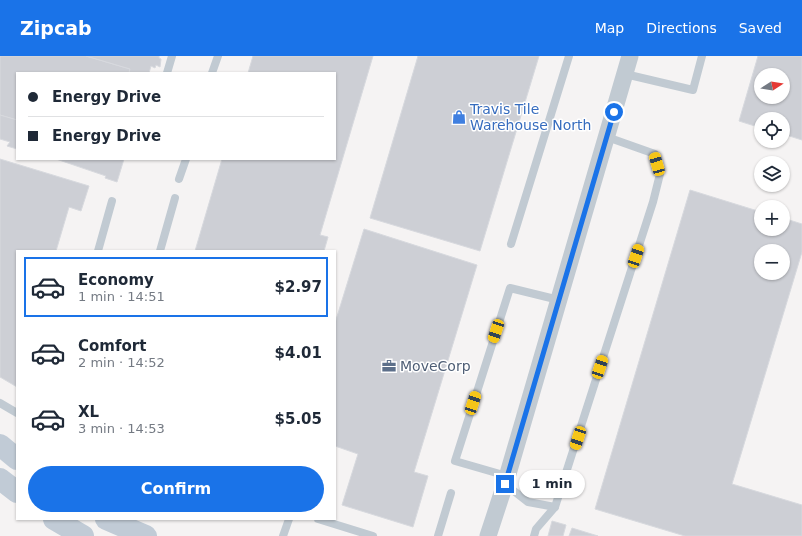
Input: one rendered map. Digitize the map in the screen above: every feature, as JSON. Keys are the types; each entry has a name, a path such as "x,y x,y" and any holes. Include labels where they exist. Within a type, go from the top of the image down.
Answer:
{"main road":[{"path":"0,445 16,458"},
{"path":"0,479 16,491"},
{"path":"108,520 143,536"}],"street":[{"path":"488,536 506,480 630,56"}],"lane":[{"path":"167,72 172,56"},
{"path":"212,72 218,56"},
{"path":"511,244 569,56"},
{"path":"625,74 693,90 702,56"},
{"path":"534,536 536,529 555,507 653,202 660,174 655,154 607,137"},
{"path":"179,179 186,160"},
{"path":"160,250 175,198"},
{"path":"98,250 112,201"},
{"path":"555,507 528,502 506,480 455,461 510,288 559,300"},
{"path":"0,403 16,412"},
{"path":"438,536 451,493"},
{"path":"283,536 289,520"},
{"path":"321,520 373,536"}],"building":[{"path":"0,56 86,56 130,69 129,72 16,72 16,120 0,115"},
{"path":"86,56 159,56 161,59 160,67 156,65 155,68 151,66 149,72 129,72 130,69"},
{"path":"253,56 373,56 320,235 328,237 324,250 195,250 222,160 336,160 336,72 248,72"},
{"path":"418,56 539,56 480,251 370,218"},
{"path":"758,56 802,56 802,140 790,136 790,112 754,112 754,126 739,121 754,70 754,104 790,104 790,68 754,68"},
{"path":"0,115 16,120 16,149 7,146 10,142 0,139"},
{"path":"0,159 89,186 81,211 69,207 56,250 16,250 16,386 0,377"},
{"path":"59,160 124,160 117,182 105,178 106,176"},
{"path":"690,190 754,210 754,236 790,236 790,220 802,224 802,252 732,484 802,505 802,536 685,536 595,509"},
{"path":"364,229 477,265 414,472 428,476 413,527 342,505 358,454 336,446 336,320"},
{"path":"552,521 566,525 563,536 548,536"},
{"path":"572,528 598,536 569,536"}],"place":[{"name":"Travis Tile Warehouse North","path":"459,117"},
{"name":"MoveCorp","path":"389,366"}],"route":[{"path":"505,484 614,112"}]}
